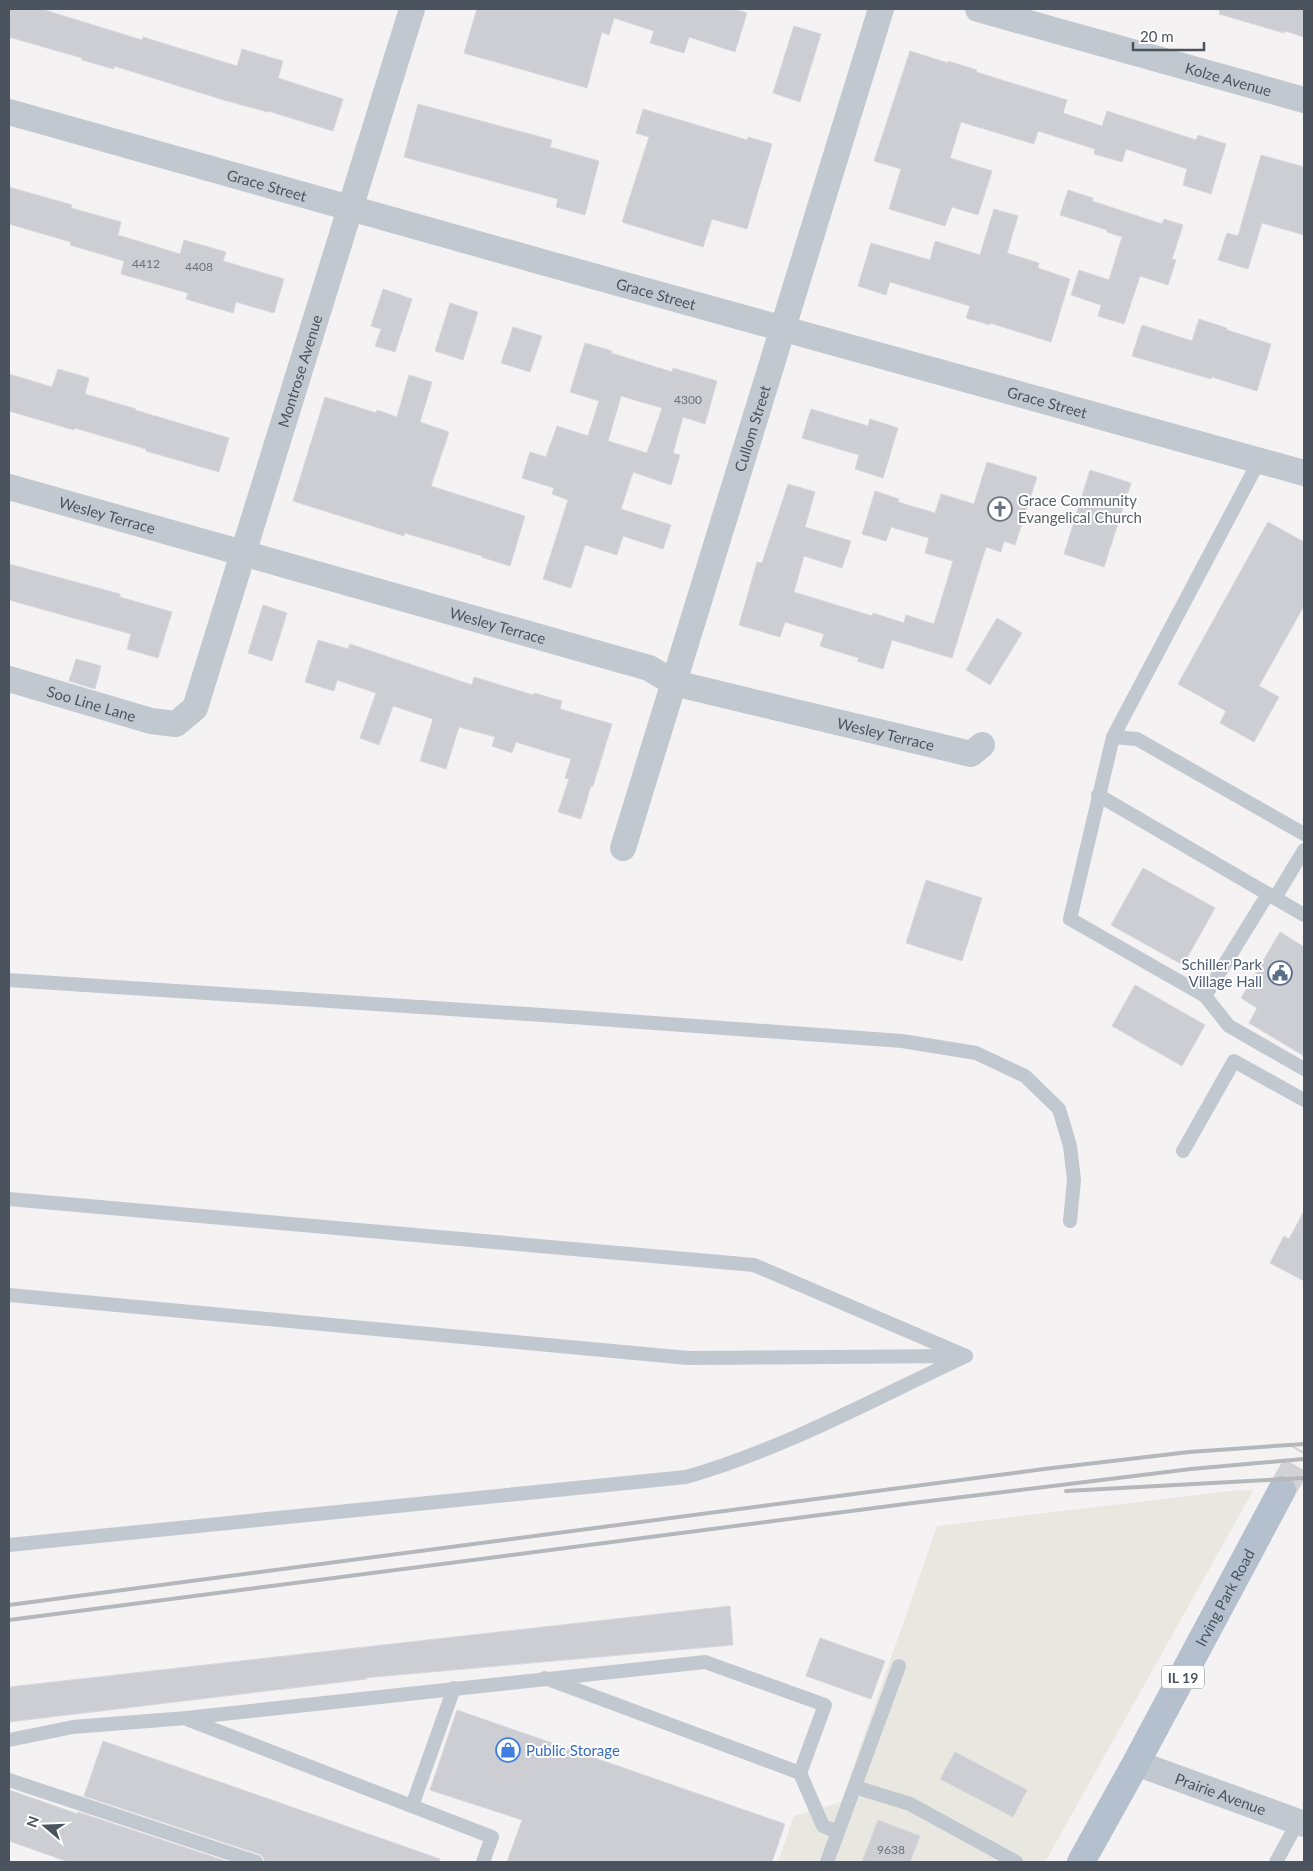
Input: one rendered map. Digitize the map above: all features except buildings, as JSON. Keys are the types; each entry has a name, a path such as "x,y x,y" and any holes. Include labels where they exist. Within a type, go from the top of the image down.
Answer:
{"main road":[{"name":"Irving Park Road","path":"1080,1862 1136,1764 1282,1490"}],"street":[{"name":"Montrose Avenue","path":"176,724 195,708 412,9"},
{"name":"Cullom Street","path":"623,848 881,9"},
{"name":"Kolze Avenue","path":"978,9 1304,100"},
{"name":"Grace Street","path":"9,112 350,210 782,327 1304,474"},
{"name":"Wesley Terrace","path":"9,487 649,668 674,683 971,754 982,745"},
{"name":"Soo Line Lane","path":"9,679 151,721 176,724"},
{"name":"Prairie Avenue","path":"1136,1764 1302,1818"}],"lane":[{"path":"1259,461 1113,737 1070,919 1205,996 1229,1026 1304,1069"},
{"path":"1113,737 1137,739 1304,834"},
{"path":"1098,795 1304,915"},
{"path":"1205,996 1304,850"},
{"path":"9,980 902,1041 976,1053 1026,1076 1059,1109 1070,1146 1074,1180 1070,1220"},
{"path":"1183,1151 1234,1061 1304,1100"},
{"path":"9,1199 754,1265 966,1356"},
{"path":"9,1295 688,1358 966,1356"},
{"path":"9,1544 32,1544 686,1477 728,1465 795,1437 966,1356"},
{"path":"9,1740 73,1727 186,1718 705,1662 825,1704 800,1774 823,1826 838,1832"},
{"path":"827,1862 899,1666"},
{"path":"544,1678 800,1774"},
{"path":"412,1806 454,1688"},
{"path":"186,1718 492,1837 483,1862"},
{"path":"9,1780 256,1862"},
{"path":"855,1786 910,1804 1016,1862"},
{"path":"1276,1862 1302,1818"}],"shaded area":[{"path":"1239,1490 1253,1491 1045,1862 778,1862 794,1816 841,1802 937,1526"}],"tunnel":[{"path":"1282,1490 1304,1452"}],"railway":[{"path":"9,1605 1044,1469 1189,1452 1304,1444"},
{"path":"9,1620 913,1503 1191,1469 1304,1459"},
{"path":"1066,1491 1304,1478"}],"place":[{"name":"Grace Community Evangelical Church","path":"1000,509"},
{"name":"Schiller Park Village Hall","path":"1280,973"},
{"name":"Public Storage","path":"508,1750"}]}
